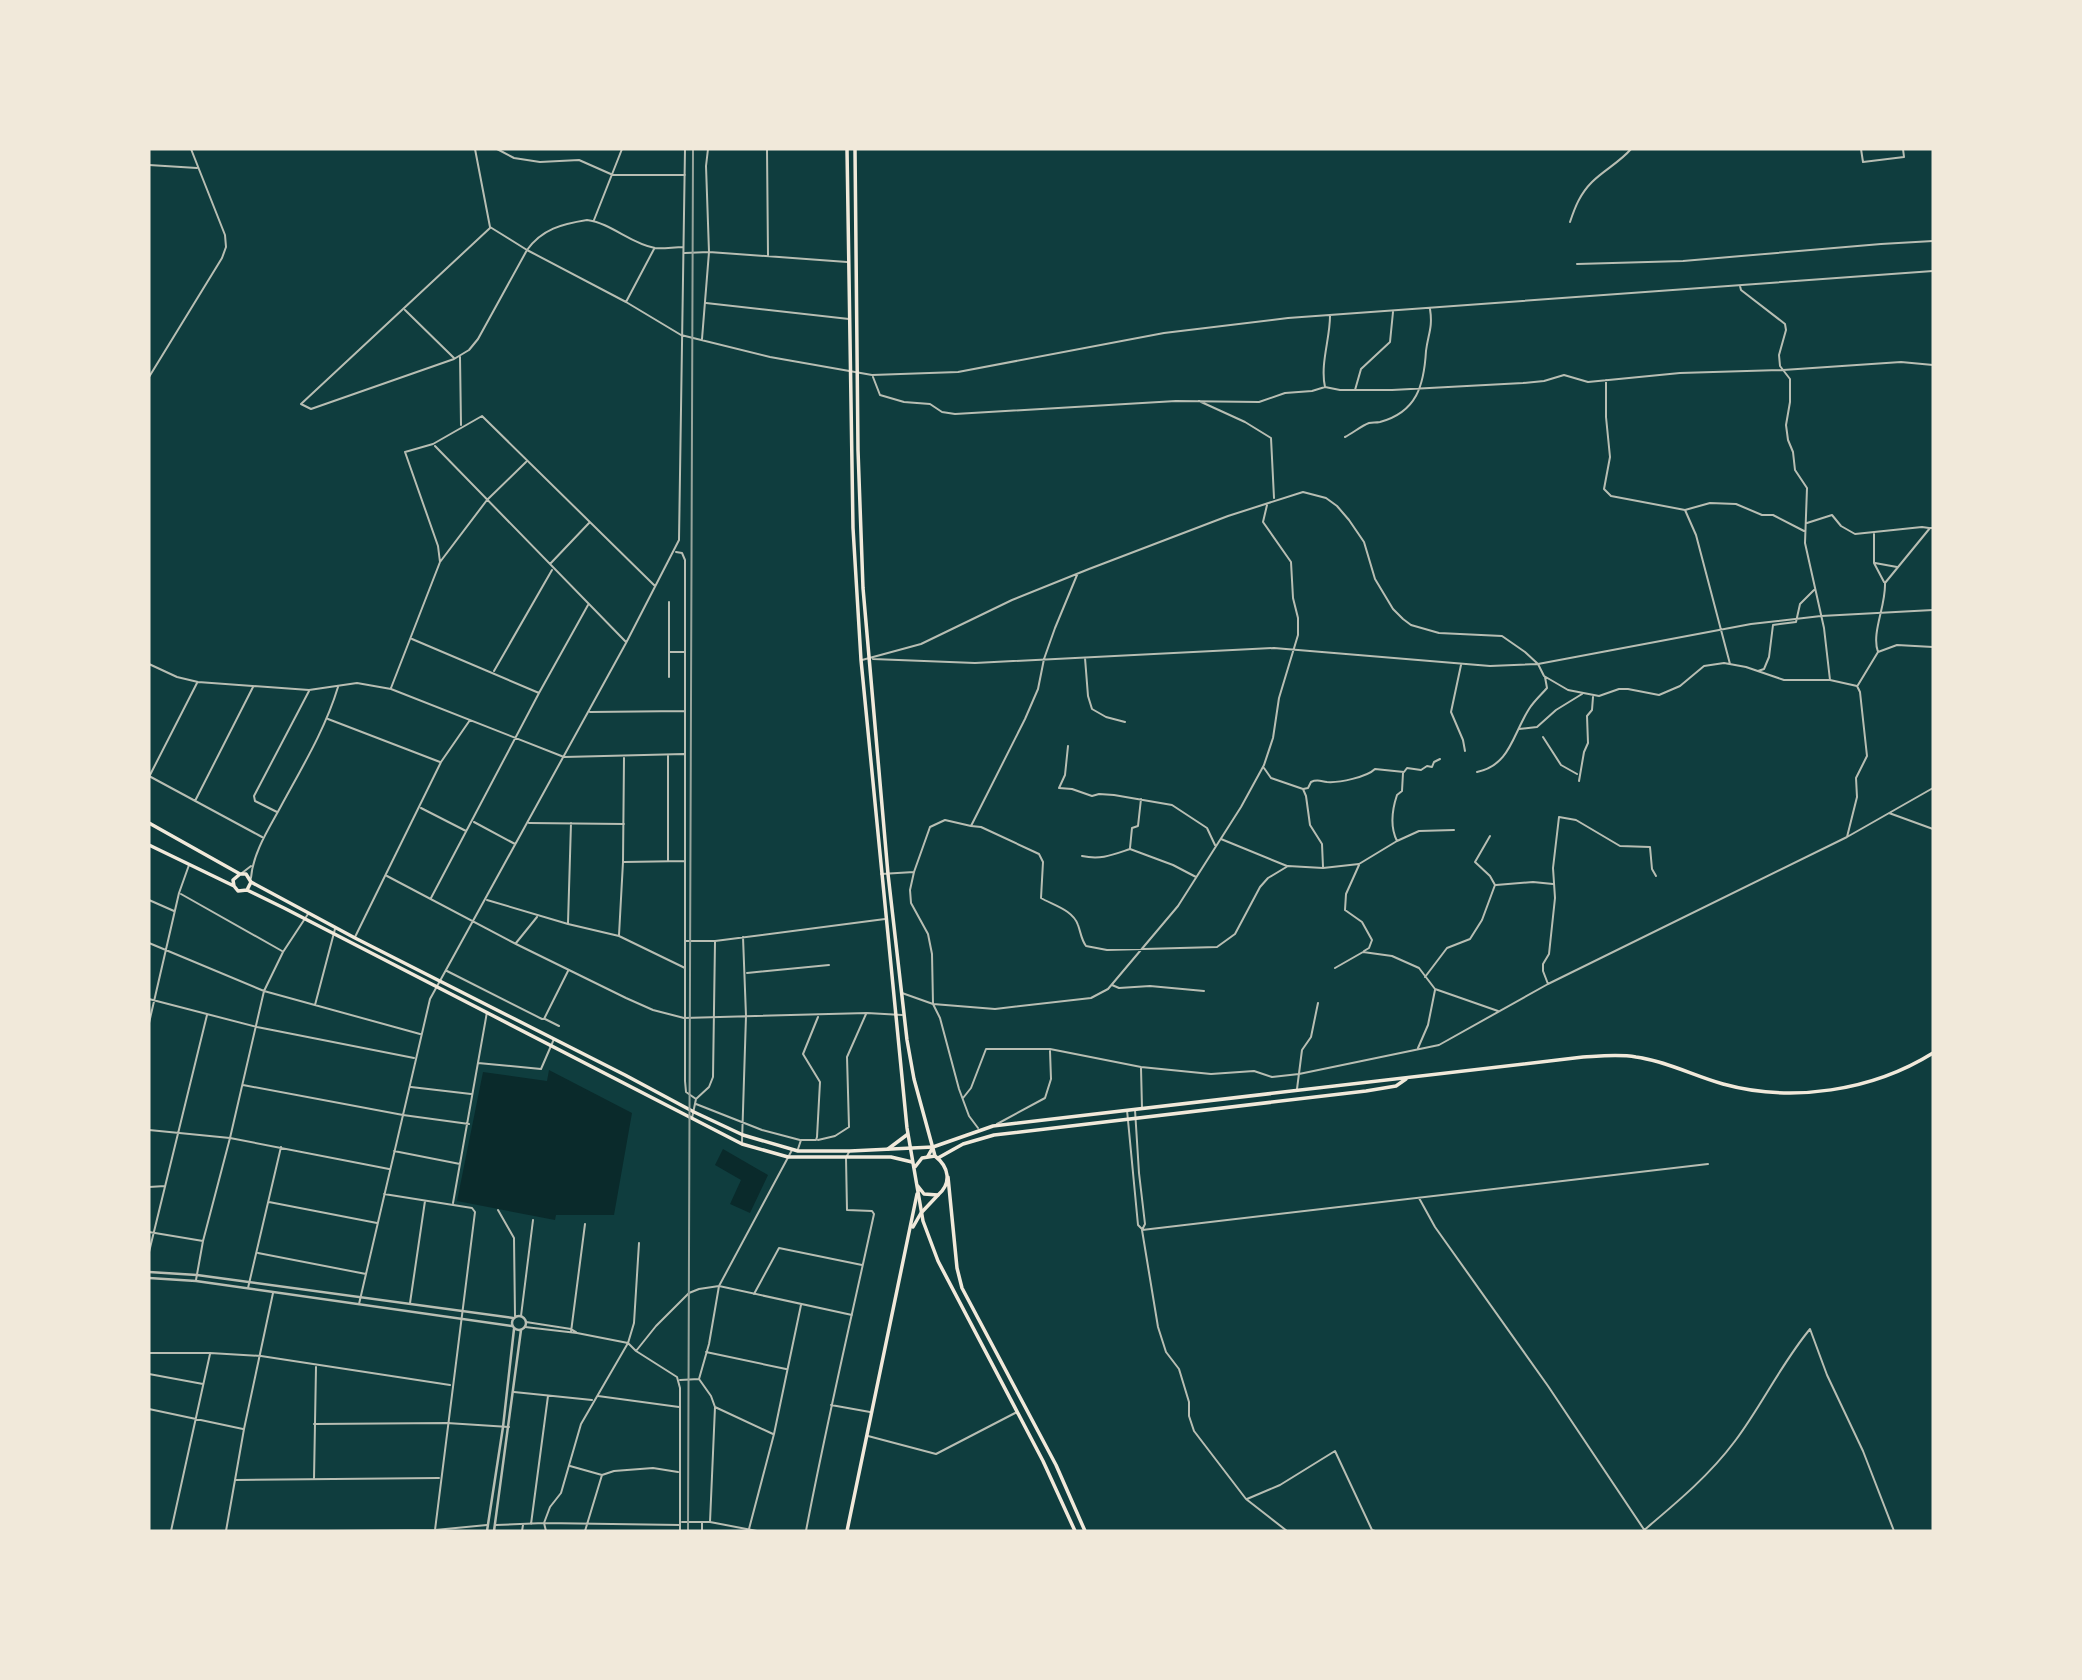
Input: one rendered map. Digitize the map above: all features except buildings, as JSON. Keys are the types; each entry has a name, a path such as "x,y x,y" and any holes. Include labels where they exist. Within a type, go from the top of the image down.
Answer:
{"main road":[{"path":"847,149 853,528 861,660 895,1015 908,1135 920,1213 938,1261 1017,1412 1075,1531"},
{"path":"855,149 861,557 888,874 914,1079 933,1147 948,1177 957,1269 962,1288 1046,1447 1085,1531"},
{"path":"149,823 308,913 554,1039 742,1144 788,1157 891,1157 912,1162"},
{"path":"149,845 234,886 238,891 247,890 693,1115 743,1135 798,1151 933,1147 993,1126 1583,1057 1622,1055 1653,1060 1734,1087 1791,1093 1816,1091 1868,1082 1910,1066 1933,1053"},
{"path":"234,886 235,877 241,874"},
{"path":"247,890 251,880"},
{"path":"928,1156 937,1157 961,1145 994,1135 1366,1091 1396,1086 1408,1078"},
{"path":"888,1149 908,1135"},
{"path":"959,1137 961,1145"},
{"path":"914,1169 933,1147"},
{"path":"910,1236 920,1213 945,1189 948,1177"},
{"path":"916,1183 924,1194 938,1195"},
{"path":"847,1531 917,1194"}],"street":[{"path":"149,377 222,258 226,247 225,235 191,149"},
{"path":"475,149 490,227 527,250 626,302 681,335 770,356 872,375 958,372 1164,332 1288,318 1933,271"},
{"path":"497,149 514,158 532,161 579,160 614,175 685,175"},
{"path":"594,221 622,149"},
{"path":"359,1304 429,1003 589,712 679,540 685,149"},
{"path":"702,340 709,253 706,166 708,149"},
{"path":"767,149 768,256"},
{"path":"1570,222 1581,196 1593,181 1631,149"},
{"path":"1861,149 1863,162 1904,157 1903,149"},
{"path":"149,165 199,168"},
{"path":"490,227 405,310 301,404 311,409 454,359 469,350 478,339 527,250 537,237 545,232 581,221 594,221 655,248 685,246"},
{"path":"1577,264 1683,261 1933,242"},
{"path":"626,302 655,248"},
{"path":"685,253 848,262"},
{"path":"1739,285 1741,290 1785,324 1786,330 1779,355 1783,370 1790,379 1786,425 1795,470 1807,488 1805,543 1821,616 1830,680"},
{"path":"706,303 850,319"},
{"path":"1345,437 1370,423 1381,422 1398,414 1417,397 1426,371 1427,347 1432,333 1430,308"},
{"path":"405,310 454,359"},
{"path":"1355,390 1361,369 1390,342 1393,311"},
{"path":"1325,387 1325,357 1331,331 1331,315"},
{"path":"460,356 461,427"},
{"path":"872,375 880,395 904,402 930,404 942,412 955,414 1198,401 1259,402 1285,393 1325,387 1355,390 1523,383 1564,375 1588,382 1680,373 1783,370 1901,362 1933,365"},
{"path":"1606,379 1610,457 1604,489 1611,496 1685,510 1710,503 1736,504 1762,514 1773,515 1805,531"},
{"path":"1198,401 1245,422 1271,438 1275,500"},
{"path":"440,562 438,547 405,452 433,444 479,416 484,417 656,587"},
{"path":"433,444 626,643"},
{"path":"391,689 440,562 487,500 527,462"},
{"path":"861,660 940,636 1012,600 1172,536 1303,492 1326,498 1337,506 1360,534 1377,584 1393,610 1411,625 1457,635 1502,636 1517,644 1538,664 1547,688 1529,708 1503,760 1491,769 1477,772"},
{"path":"901,993 933,1004 1010,1008 1091,998 1108,989 1178,906 1263,768 1271,746 1279,698 1297,635 1298,618 1293,598 1291,562 1264,522 1268,503"},
{"path":"1685,510 1696,535 1730,664"},
{"path":"1806,523 1832,515 1841,526 1855,534 1932,528"},
{"path":"549,565 589,523"},
{"path":"1885,583 1932,528"},
{"path":"1874,533 1874,563 1885,583 1886,597 1875,643 1878,652"},
{"path":"675,552 682,553 685,560 685,1088 689,1096 696,1099"},
{"path":"1874,563 1898,567"},
{"path":"493,672 553,569"},
{"path":"971,826 1026,719 1038,689 1044,659 1077,574"},
{"path":"1757,671 1767,665 1773,625 1793,623 1798,618 1800,604 1814,590"},
{"path":"669,602 669,677"},
{"path":"431,899 588,605"},
{"path":"868,659 975,663 1262,649 1490,666 1538,664 1721,629 1798,618 1933,610"},
{"path":"411,638 539,693"},
{"path":"1857,686 1878,652 1897,645 1933,647"},
{"path":"669,652 686,652"},
{"path":"1084,657 1088,696 1093,709 1106,717 1125,722"},
{"path":"1461,664 1451,712 1465,751"},
{"path":"1544,676 1561,687 1593,696 1623,689 1659,695 1680,686 1708,665 1730,664 1789,681 1830,680 1857,686"},
{"path":"149,665 177,677 198,682 309,690 357,683 391,689 470,719 515,740 564,757 685,754"},
{"path":"198,682 149,776 264,838"},
{"path":"194,802 253,686"},
{"path":"1847,837 1857,797 1857,778 1867,756 1860,692 1857,686"},
{"path":"251,880 252,866 264,838 327,719 338,687"},
{"path":"278,813 255,801 254,796 309,690"},
{"path":"1518,729 1537,727 1556,709 1583,694"},
{"path":"1579,780 1588,743 1587,716 1594,701 1593,696"},
{"path":"589,712 685,711"},
{"path":"327,719 441,762"},
{"path":"355,938 441,762 470,719"},
{"path":"1543,737 1561,765 1579,774"},
{"path":"1068,746 1065,775 1059,788 1092,796 1099,794 1172,805 1207,828 1215,846"},
{"path":"668,755 668,861"},
{"path":"619,936 624,757"},
{"path":"1397,841 1393,816 1397,795 1402,791 1404,772 1407,768 1422,770 1427,766 1432,767 1434,762 1440,759"},
{"path":"1263,768 1271,778 1303,789 1316,780 1339,781 1369,775 1376,769 1404,772"},
{"path":"963,1098 971,1088 986,1049 1050,1049 1141,1067 1211,1074 1254,1071 1272,1077 1299,1074 1439,1045 1548,984 1847,837 1933,788"},
{"path":"1303,789 1310,825 1322,844 1323,868"},
{"path":"1129,849 1132,828 1138,826 1141,799"},
{"path":"420,807 467,832"},
{"path":"1888,813 1933,829"},
{"path":"1548,984 1542,971 1549,954 1555,898 1553,867 1559,817 1576,820 1620,846 1650,847 1652,869 1656,876"},
{"path":"979,1129 969,1116 940,1018 933,1004 932,954 928,934 911,903 910,890 914,872 930,827 945,820 981,827 1039,854 1043,862 1041,898 1073,916 1078,922 1081,940 1086,946 1107,950 1217,947 1235,934 1260,887 1268,878 1288,866"},
{"path":"473,821 516,845"},
{"path":"528,823 624,824"},
{"path":"568,925 571,823"},
{"path":"1220,838 1288,866 1323,868 1359,864 1419,831 1454,830"},
{"path":"1425,978 1447,948 1470,939 1482,920 1495,885 1490,876 1475,862 1490,836"},
{"path":"1082,856 1107,858 1129,849 1197,877"},
{"path":"623,862 685,861"},
{"path":"1335,968 1369,948 1372,940 1362,922 1345,910 1346,894 1359,864"},
{"path":"149,1023 174,911 189,865"},
{"path":"241,874 252,866"},
{"path":"881,874 914,872"},
{"path":"387,876 516,944 653,1010 684,1018 867,1013 904,1015"},
{"path":"1495,885 1533,882 1555,884"},
{"path":"179,893 283,952"},
{"path":"149,900 174,911"},
{"path":"486,900 568,925 619,936 685,968"},
{"path":"196,1281 203,1241 264,992 283,952 308,913"},
{"path":"516,944 538,916"},
{"path":"685,941 715,941 886,919"},
{"path":"315,1004 336,928"},
{"path":"742,1144 746,1016 743,937"},
{"path":"693,1115 696,1099 712,1082 715,941"},
{"path":"149,943 264,992 421,1034"},
{"path":"1363,952 1392,956 1419,968 1435,989 1499,1012"},
{"path":"746,973 829,965"},
{"path":"544,1018 568,970"},
{"path":"447,971 559,1026"},
{"path":"1112,984 1119,988 1150,986 1203,991"},
{"path":"1417,1050 1428,1026 1435,989"},
{"path":"149,999 257,1027 416,1059"},
{"path":"1296,1090 1302,1050 1311,1037 1318,1003"},
{"path":"453,1205 487,1012"},
{"path":"695,1104 743,1123 801,1140 835,1136 849,1127 847,1057 867,1013"},
{"path":"149,1252 150,1232 165,1186 207,1015"},
{"path":"816,1140 820,1082 803,1054 818,1016"},
{"path":"477,1063 541,1069 554,1039"},
{"path":"993,1126 1045,1098 1051,1079 1050,1049"},
{"path":"1141,1067 1142,1108"},
{"path":"243,1084 403,1115 469,1124"},
{"path":"410,1087 473,1094"},
{"path":"1135,1109 1145,1224 1142,1230"},
{"path":"1126,1110 1138,1222 1142,1230 1158,1326 1166,1352 1181,1377 1194,1431 1246,1499 1287,1531"},
{"path":"149,1130 230,1138 389,1169"},
{"path":"798,1151 801,1140"},
{"path":"248,1289 281,1147"},
{"path":"699,1380 719,1286 792,1150"},
{"path":"394,1151 461,1164"},
{"path":"806,1531 830,1405 853,1315 874,1214 872,1211 847,1210 846,1158 850,1151"},
{"path":"1142,1230 1708,1164"},
{"path":"149,1187 165,1186"},
{"path":"384,1194 472,1208 475,1212 451,1385 435,1530"},
{"path":"1419,1197 1435,1227 1558,1401 1644,1531 1713,1469 1761,1404 1790,1353 1810,1329 1894,1531"},
{"path":"410,1304 425,1200"},
{"path":"268,1202 377,1223"},
{"path":"487,1531 503,1427 514,1317 513,1238 498,1210"},
{"path":"533,1220 522,1316 526,1322 571,1329 577,1333"},
{"path":"571,1333 585,1224"},
{"path":"150,1232 203,1241"},
{"path":"545,1531 544,1523 550,1507 561,1493 581,1424 628,1343 635,1323 639,1243"},
{"path":"754,1294 777,1250 782,1248 863,1265"},
{"path":"257,1253 366,1274"},
{"path":"149,1272 197,1275 463,1312 522,1316"},
{"path":"149,1278 196,1281 462,1317 521,1330"},
{"path":"636,1351 656,1326 689,1293 699,1289 719,1286 853,1315"},
{"path":"248,1531 226,1531 244,1429 273,1293"},
{"path":"748,1529 774,1434 801,1304"},
{"path":"495,1531 521,1330 526,1322"},
{"path":"525,1326 628,1343 679,1380 680,1531"},
{"path":"706,1352 787,1369"},
{"path":"149,1353 261,1356 451,1385"},
{"path":"171,1531 210,1353"},
{"path":"314,1479 316,1366"},
{"path":"149,1374 203,1384"},
{"path":"679,1380 699,1380"},
{"path":"699,1380 711,1396 715,1407 710,1522"},
{"path":"514,1392 593,1401"},
{"path":"596,1395 680,1407"},
{"path":"531,1524 548,1396"},
{"path":"830,1405 872,1413"},
{"path":"715,1407 774,1434"},
{"path":"149,1409 244,1429"},
{"path":"867,1436 936,1454 1017,1412"},
{"path":"314,1424 447,1423 509,1427"},
{"path":"1246,1499 1280,1485 1335,1451 1372,1530 1375,1531"},
{"path":"569,1466 602,1475 614,1471 653,1468 679,1472"},
{"path":"585,1531 602,1475"},
{"path":"234,1480 440,1478"},
{"path":"702,1522 702,1531"},
{"path":"326,1531 435,1530 544,1523 710,1522 757,1531"},
{"path":"522,1531 523,1524"}],"water":[{"path":"549,1070 632,1113 614,1215 556,1215 555,1220 457,1201 483,1072 547,1081"},
{"path":"723,1149 768,1175 750,1213 730,1204 741,1180 715,1165"}],"railway":[{"path":"688,1531 693,149"}]}
